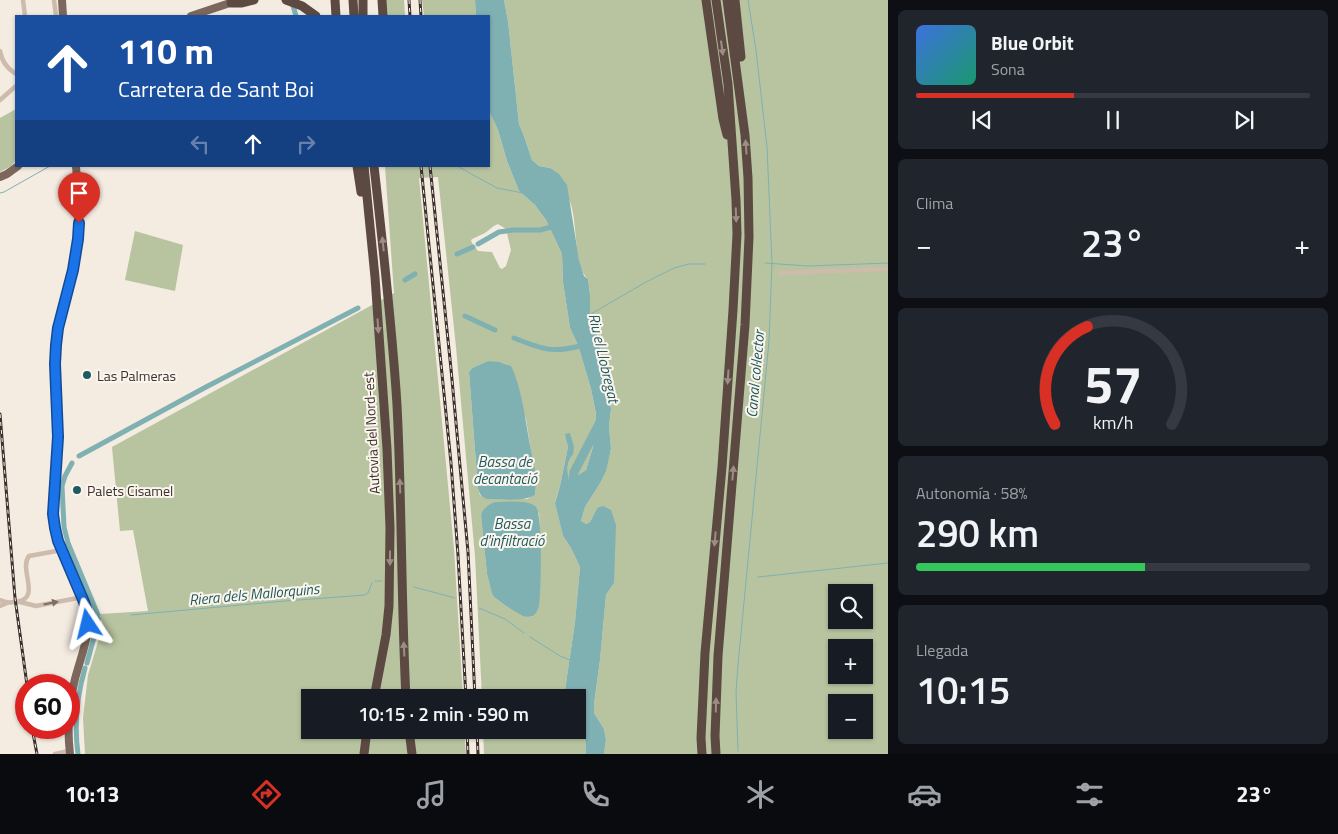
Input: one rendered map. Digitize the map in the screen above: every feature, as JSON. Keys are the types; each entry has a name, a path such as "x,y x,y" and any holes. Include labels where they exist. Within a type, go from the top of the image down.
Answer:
{"highway":[{"path":"233,2 242,3 254,0"},
{"path":"286,0 302,6 315,15"},
{"path":"335,0 336,15"},
{"path":"353,0 354,15"},
{"path":"363,0 363,15"},
{"path":"382,0 383,15"},
{"path":"705,0 723,119 734,166"},
{"path":"702,754 705,645 722,467 737,234 728,84 716,0"},
{"path":"716,754 718,656 745,326 749,236 748,178 740,93 728,0"},
{"path":"734,0 741,59 740,93"},
{"path":"357,167 363,209 370,234"},
{"name":"Autovia del Nord-est","path":"364,167 385,430 390,528 389,606 386,636 376,689"},
{"name":"Autovia del Nord-est","path":"374,167 397,405 406,689"},
{"path":"378,202 381,192 381,167"},
{"path":"364,754 366,739"},
{"path":"410,739 412,754"}],"main road":[{"path":"60,0 62,15"},
{"path":"193,15 240,0"},
{"path":"0,176 15,166"},
{"path":"70,753 71,699 87,628 87,612 83,597 62,550 53,514 58,437 56,352 58,328 72,277 78,239 79,208 76,170"}],"street":[{"path":"23,0 25,15"},
{"path":"54,0 56,15"},
{"path":"0,51 3,62 9,70 15,73"},
{"path":"0,100 15,87"},
{"path":"780,273 888,269"},
{"path":"19,602 29,594 26,562 28,558 32,555 62,550"},
{"path":"0,606 19,602 36,606 83,597"},
{"path":"0,600 7,603"},
{"path":"55,754 70,753"}],"green space":[{"path":"386,0 404,0 405,15 386,15"},
{"path":"422,0 475,0 476,15 424,15"},
{"path":"504,0 888,0 888,754 604,754 606,740 604,729 594,713 594,704 606,595 614,583 597,508 590,522 586,524 581,521 585,507 599,485 611,450 609,426 611,409 608,386 597,334 590,318 588,279 583,273 580,264 570,202 550,168 539,166 532,160 519,124"},
{"path":"15,110 15,161 11,166 0,172 0,118"},
{"path":"490,113 498,130 507,161 519,191 535,205 546,220 562,254 563,282 570,328 578,345 591,389 596,415 593,447 586,470 568,482 568,464 573,455 566,434 568,447 555,502 563,536 580,567 575,622 565,689 482,689 475,556 438,177 419,178 454,549 463,689 301,689 301,739 465,739 466,754 85,754 83,718 88,675 103,625 100,614 148,611 133,530 120,531 112,447 394,293 385,167 490,167","holes":["498,224 506,229 511,250 506,266 502,269 492,252 478,251 471,240","488,361 506,364 526,419 536,488 535,495 527,499 487,499 480,495 478,489 469,372 472,368","495,502 539,513 538,608 533,616 528,617 506,606 492,594 487,574 481,515 486,507"]},
{"path":"135,231 183,245 175,291 125,280"},
{"path":"483,739 585,739 586,754 484,754"}],"water":[{"path":"475,0 504,0 519,124 532,160 539,166 550,168 559,174 567,185 579,260 584,276 588,279 590,318 597,334 608,386 611,409 609,426 611,449 606,471 585,507 581,521 586,524 590,522 597,508 603,506 611,510 616,525 614,583 606,595 594,704 594,713 604,729 606,740 604,754 586,754 586,689 565,689 575,622 580,567 563,536 555,503 568,447 565,434 570,433 574,447 568,467 569,481 586,470 593,447 596,414 578,345 570,328 563,282 562,254 546,220 535,205 519,191 507,161 498,130 490,113 490,15 476,15"},
{"name":"Bassa de decantació","path":"488,361 511,366 518,383 536,476 535,495 525,499 487,499 481,495 478,489 469,372 472,368"},
{"name":"Bassa d'infiltració","path":"495,502 533,504 538,513 541,538 540,586 539,606 533,616 523,616 506,606 492,594 487,574 481,515 486,507"}],"waterway":[{"name":"Canal col·lector","path":"738,751 736,692 769,341 772,263 767,147 756,50 748,0"},
{"path":"292,2 296,15"},
{"path":"0,193 48,167"},
{"path":"459,167 497,188 523,193"},
{"path":"478,244 499,232 540,230 555,226"},
{"path":"457,254 473,247"},
{"path":"765,263 808,266 888,263"},
{"path":"591,314 674,268 689,264 705,264"},
{"path":"405,280 415,274"},
{"path":"79,456 358,308"},
{"path":"465,316 495,330"},
{"path":"514,338 532,345 555,350 583,345"},
{"name":"Riu el Llobregat","path":"572,489 574,472 599,424"},
{"path":"72,463 62,486 64,527 68,543 98,615"},
{"path":"758,577 888,563"},
{"name":"Riera dels Mallorquins","path":"375,581 382,581"},
{"name":"Riera dels Mallorquins","path":"131,615 365,595 368,593 372,583"},
{"name":"Riera dels Mallorquins","path":"414,587 455,598"},
{"name":"Riera dels Mallorquins","path":"479,608 505,619 524,633"},
{"path":"87,663 99,619"},
{"name":"Riera dels Mallorquins","path":"530,637 560,656 570,660"},
{"path":"78,754 77,711 85,668"}],"railway":[{"path":"409,0 410,15"},
{"path":"420,0 421,15"},
{"path":"421,167 451,463 465,689"},
{"path":"430,167 468,552 475,689"},
{"path":"0,414 15,598 25,674"},
{"path":"34,739 37,754"},
{"path":"467,739 468,754"},
{"path":"477,739 478,754"}],"place":[{"name":"Las Palmeras","path":"87,375"},
{"name":"Palets Cisamel","path":"77,490"}],"route":[{"path":"79,223 73,270 58,328 56,345 58,437 53,514 58,541 80,590 88,616 88,624"}]}
